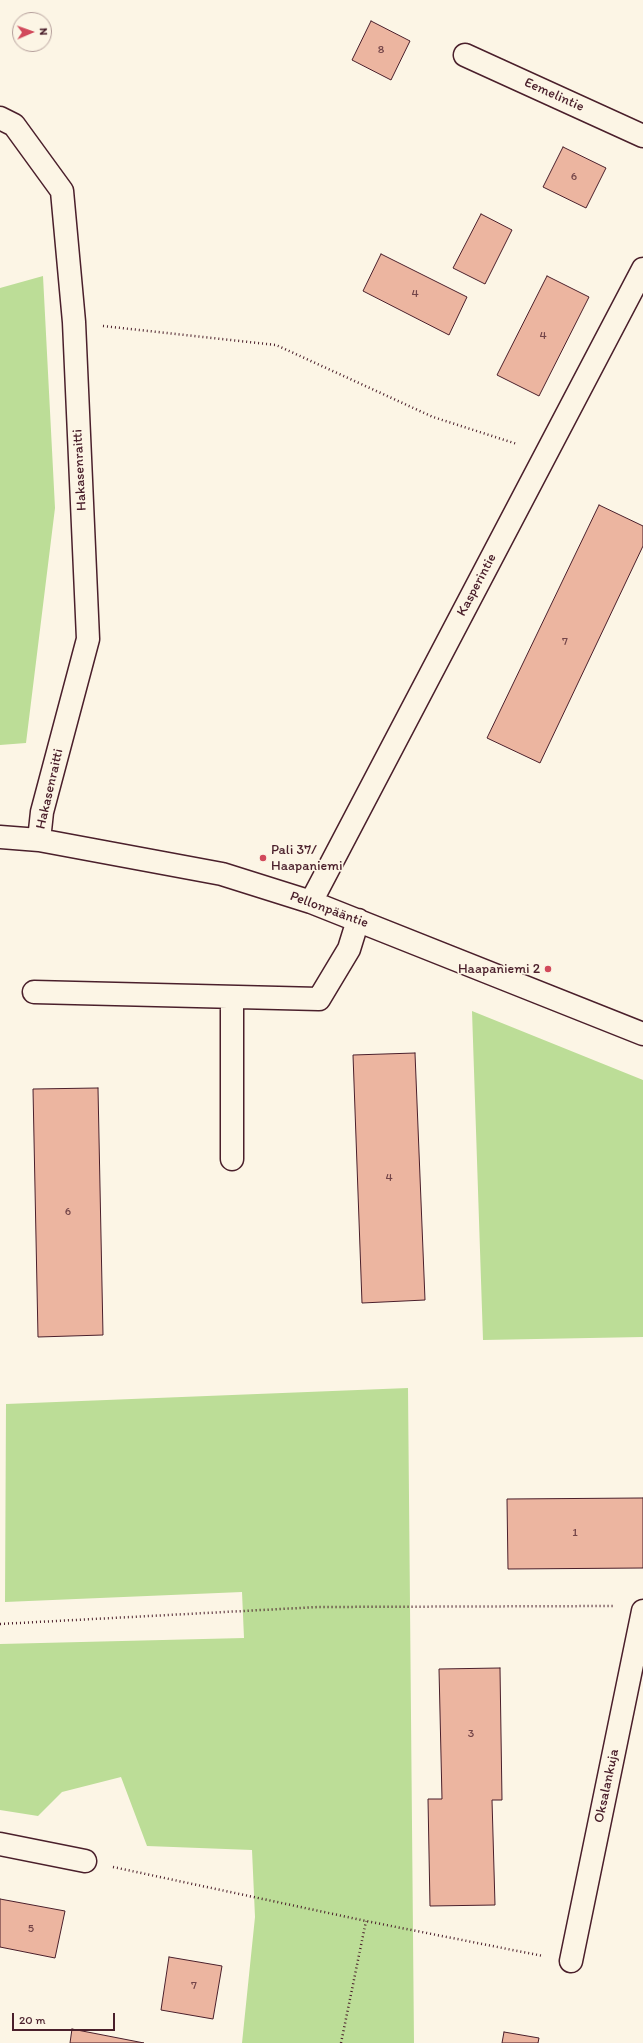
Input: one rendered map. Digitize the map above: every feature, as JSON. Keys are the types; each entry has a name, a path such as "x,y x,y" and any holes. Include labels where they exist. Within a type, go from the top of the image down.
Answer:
{"street":[{"name":"Eemelintie","path":"465,55 643,136"},
{"name":"Hakasenraitti","path":"0,118 14,125 62,191 74,322 88,639 42,812 39,840"},
{"name":"Kasperintie","path":"311,902 643,269"},
{"name":"Pellonpääntie","path":"0,837 39,840 222,874 311,902 643,1034"},
{"path":"34,992 319,999 349,949 358,920"},
{"path":"232,997 232,1159"},
{"name":"Oksalankuja","path":"571,1961 643,1611"},
{"path":"0,1844 85,1861"}],"path":[{"path":"74,322 276,345 433,417 546,454"},
{"path":"0,1624 318,1607 619,1606"},
{"path":"85,1861 366,1921 571,1961"},
{"path":"341,2043 366,1921"}],"green space":[{"path":"43,276 55,508 26,743 0,745 0,288"},
{"path":"472,1011 643,1080 643,1337 483,1340"},
{"path":"408,1388 414,2043 242,2043 255,1917 252,1850 147,1846 121,1777 62,1792 38,1816 0,1810 0,1644 244,1638 242,1592 5,1602 6,1404"}],"building":[{"path":"371,21 410,41 391,80 352,60"},
{"path":"563,147 606,168 586,208 543,187"},
{"path":"481,214 512,230 485,284 453,268"},
{"path":"381,254 467,297 449,335 363,291"},
{"path":"547,276 589,297 539,396 497,375"},
{"path":"599,505 643,526 643,546 540,763 487,738"},
{"path":"415,1053 425,1300 362,1303 353,1055"},
{"path":"98,1088 103,1335 38,1337 33,1089"},
{"path":"643,1498 643,1568 508,1569 507,1499"},
{"path":"500,1668 502,1800 492,1800 495,1905 430,1906 428,1799 442,1799 439,1669"},
{"path":"0,1899 65,1911 55,1958 0,1947"},
{"path":"169,1957 222,1966 213,2019 161,2010"},
{"path":"72,2029 144,2043 70,2043"},
{"path":"504,2032 539,2038 538,2043 502,2043"}],"place":[{"name":"Pali 37/ Haapaniemi","path":"263,858"},
{"name":"Haapaniemi 2","path":"548,969"}]}
